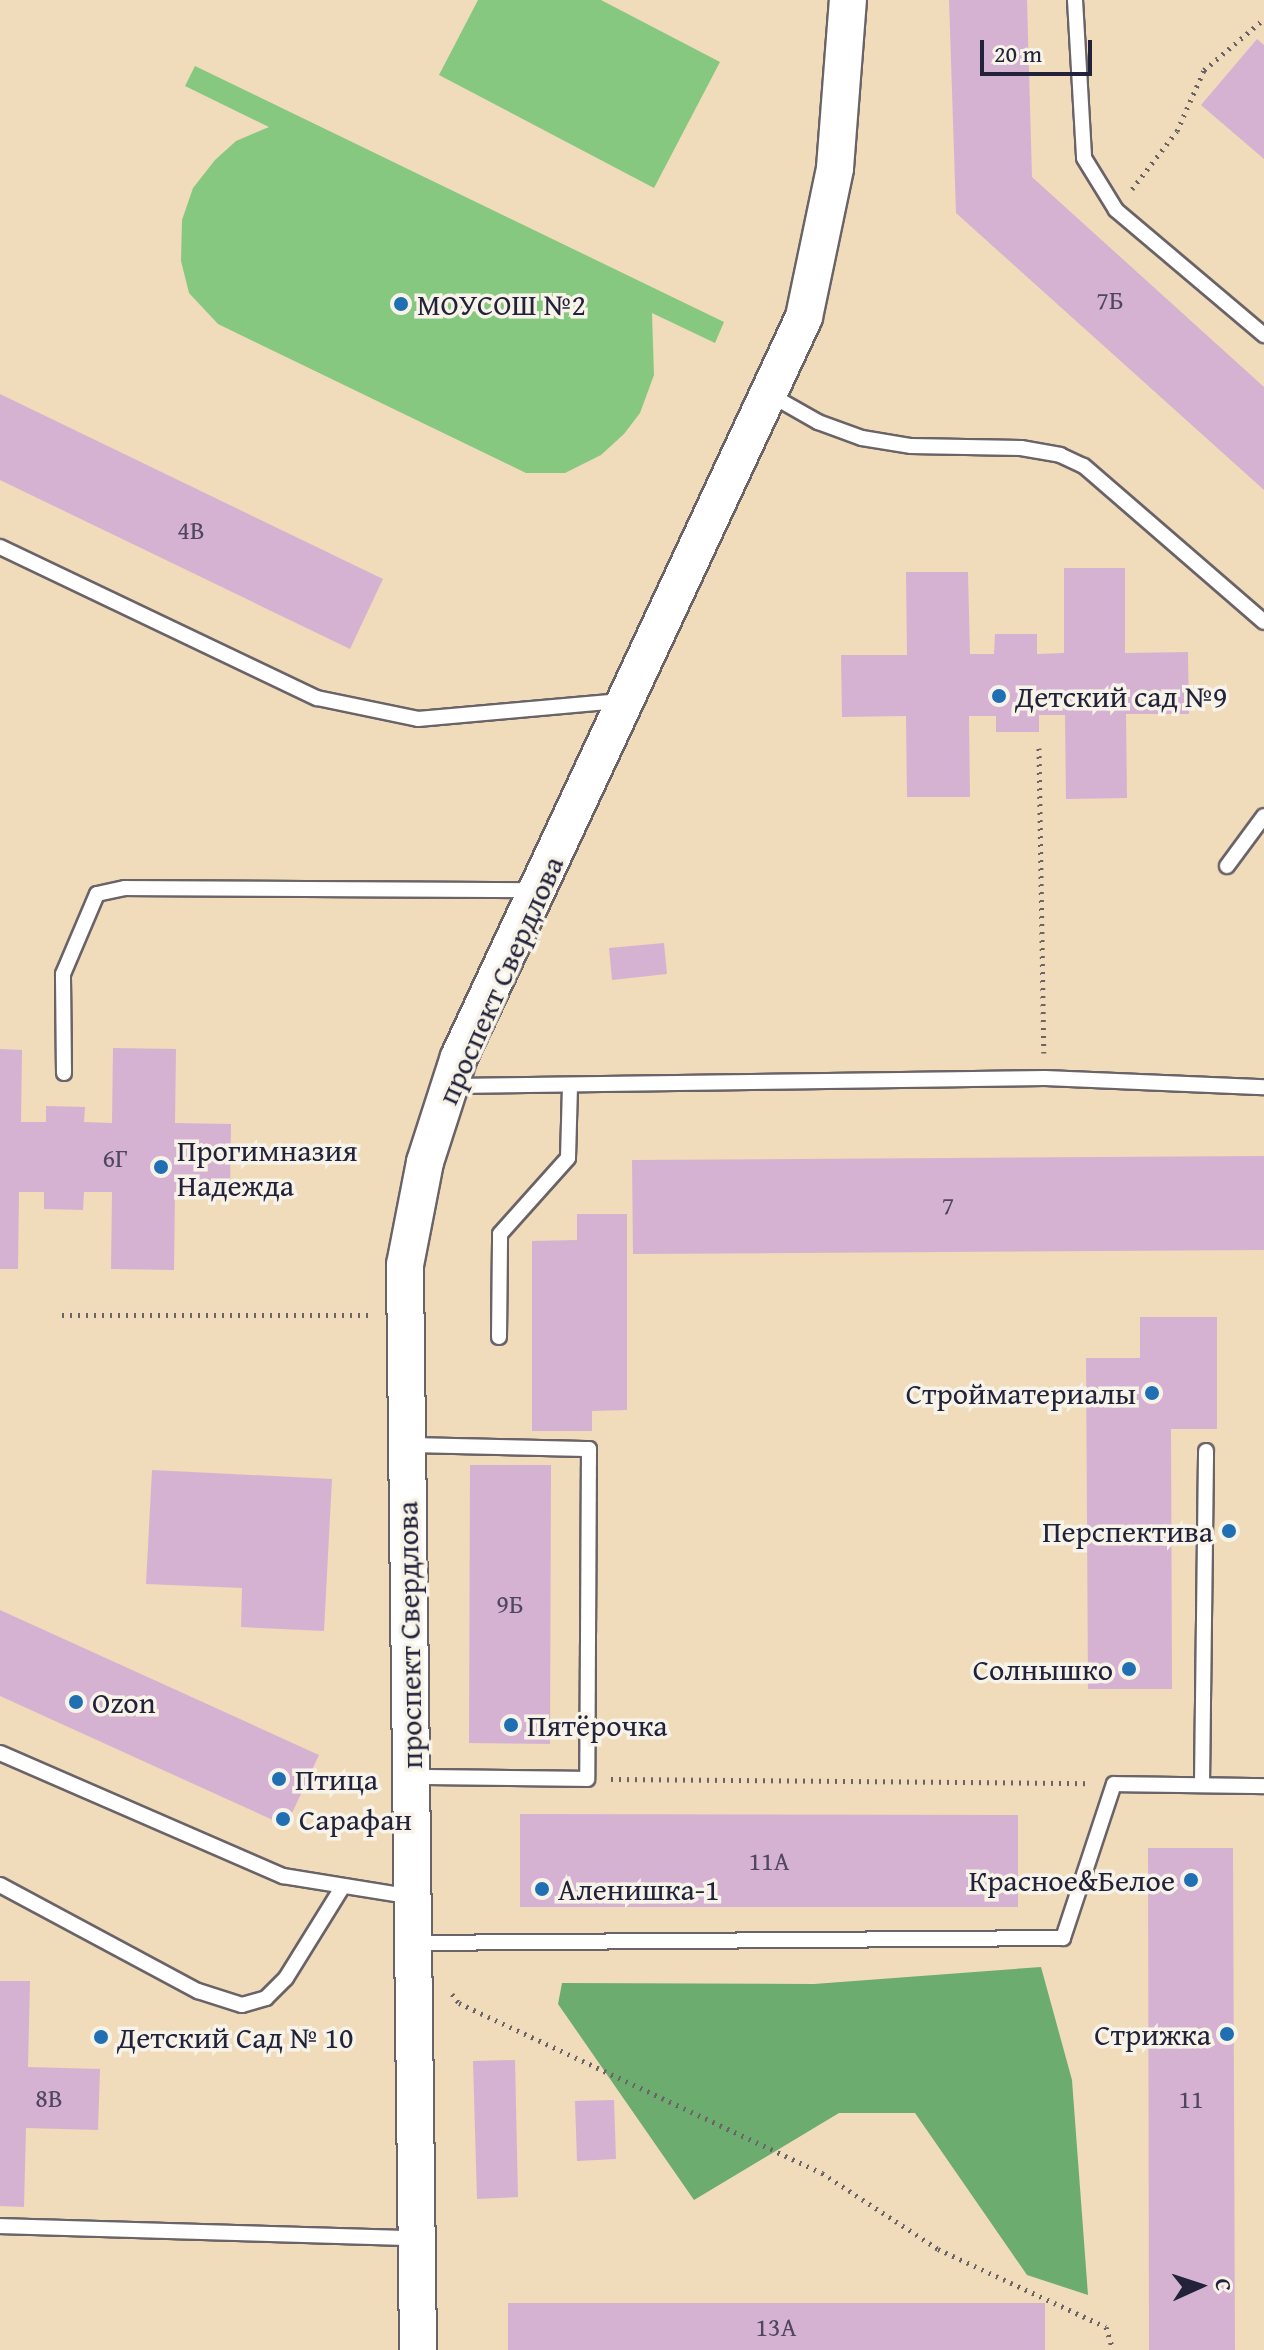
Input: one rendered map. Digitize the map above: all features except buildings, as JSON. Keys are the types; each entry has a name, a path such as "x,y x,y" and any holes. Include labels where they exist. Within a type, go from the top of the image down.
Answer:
{"street":[{"name":"проспект Свердлова","path":"418,2350 405,1265 425,1162 450,1086 804,317 835,168 848,0"}],"lane":[{"path":"1075,0 1084,158 1116,210 1264,335"},
{"path":"767,393 818,422 862,438 911,446 1021,448 1084,466 1264,622"},
{"path":"0,547 317,698 418,719 625,701"},
{"path":"1227,866 1264,816"},
{"path":"64,1073 63,974 97,894 125,888 538,890"},
{"path":"450,1086 1045,1078 1264,1087"},
{"path":"499,1337 500,1234 568,1158 570,1085"},
{"path":"406,1445 589,1449 587,1779 412,1777"},
{"path":"1202,1783 1206,1451"},
{"path":"0,1753 283,1876 412,1897"},
{"path":"411,1943 1063,1938 1114,1784 1264,1786"},
{"path":"0,1885 198,1991 242,2005 266,1998 286,1978 343,1886"},
{"path":"0,2226 417,2238"}],"path":[{"path":"1116,210 1177,131 1204,70 1264,19"},
{"path":"1039,748 1045,1078"},
{"path":"62,1315 406,1315"},
{"path":"587,1779 1114,1784"},
{"path":"449,1991 459,2003 822,2173 938,2249 1106,2327 1113,2350"}],"green space":[{"path":"478,0 601,0 720,62 654,188 439,75"},
{"path":"195,66 724,322 715,343 652,313 654,375 640,413 624,434 601,455 565,473 526,473 218,324 189,293 181,261 182,220 193,188 215,160 236,141 269,127 185,86"},
{"path":"1041,1967 1072,2080 1088,2295 1027,2275 915,2113 839,2113 694,2200 558,2004 562,1983 814,1984"}],"place":[{"name":"МОУСОШ №2","path":"401,304"},
{"name":"Детский сад №9","path":"999,696"},
{"name":"Прогимназия Надежда","path":"161,1167"},
{"name":"Стройматериалы","path":"1152,1393"},
{"name":"Перспектива","path":"1229,1531"},
{"name":"Солнышко","path":"1129,1669"},
{"name":"Ozon","path":"76,1702"},
{"name":"Пятёрочка","path":"511,1725"},
{"name":"Птица","path":"279,1779"},
{"name":"Сарафан","path":"283,1819"},
{"name":"Красное&Белое","path":"1191,1880"},
{"name":"Аленишка-1","path":"542,1889"},
{"name":"Стрижка","path":"1227,2034"},
{"name":"Детский Сад № 10","path":"101,2037"}]}
